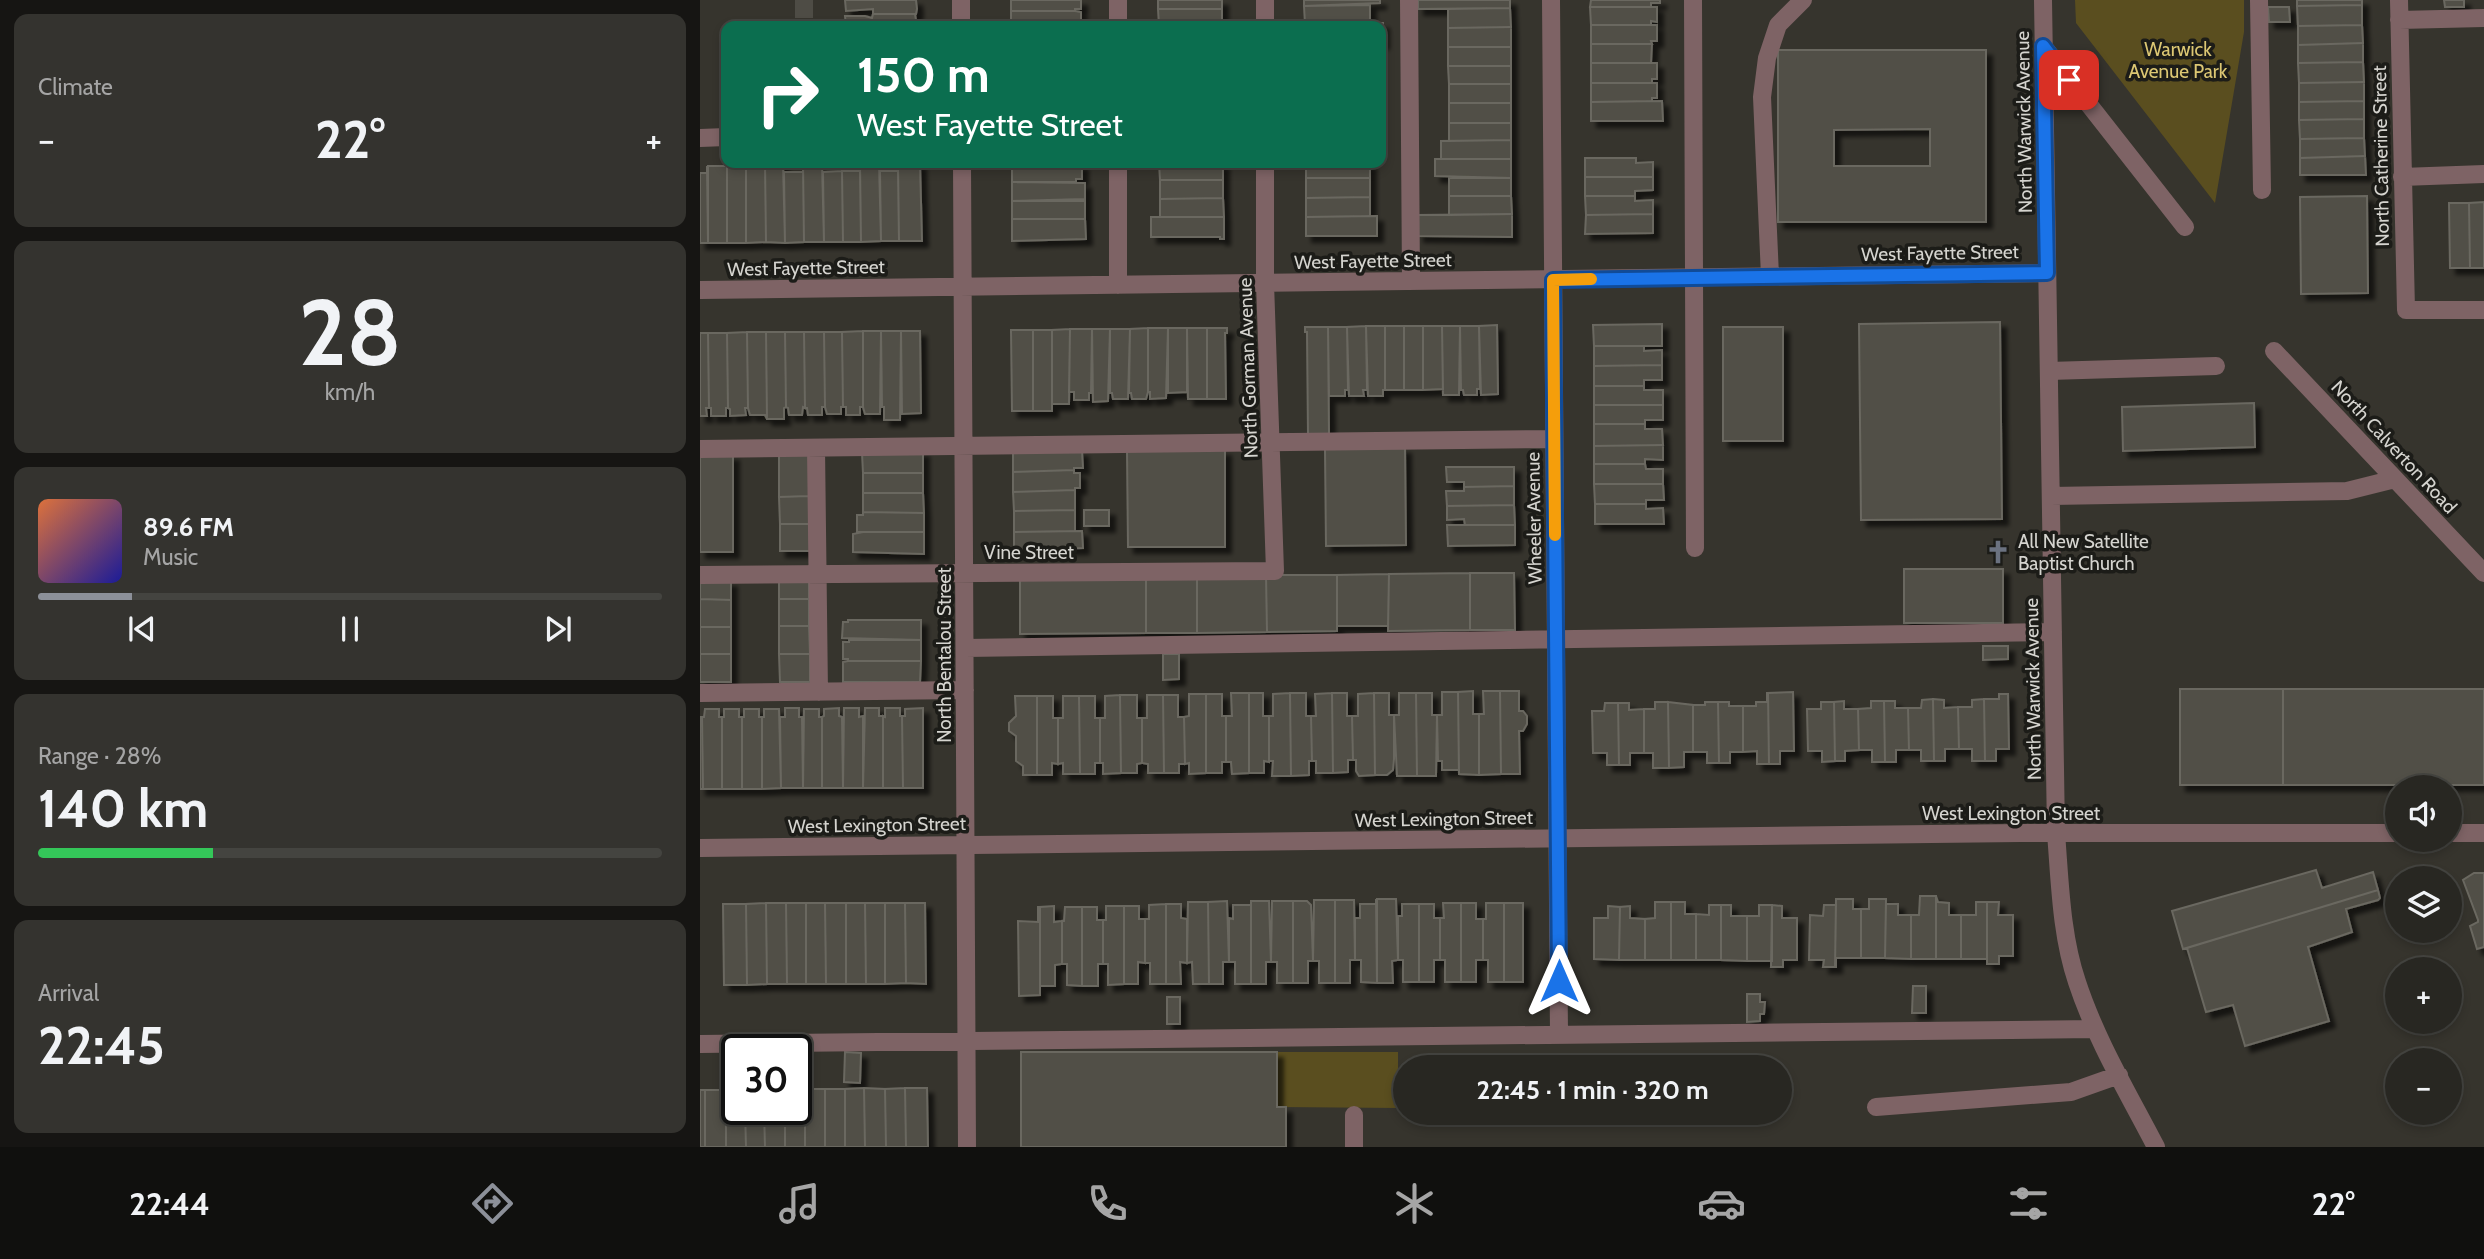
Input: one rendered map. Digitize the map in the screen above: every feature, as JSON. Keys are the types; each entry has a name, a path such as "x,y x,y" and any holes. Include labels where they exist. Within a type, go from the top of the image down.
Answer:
{"street":[{"path":"961,0 961,21"},
{"path":"1118,0 1118,21"},
{"path":"1265,0 1265,21"},
{"path":"1409,0 1411,281"},
{"name":"Wheeler Avenue","path":"1551,0 1559,1035"},
{"path":"1693,0 1695,548"},
{"path":"1770,276 1763,133 1767,58 1778,25 1802,0"},
{"name":"North Warwick Avenue","path":"2043,0 2056,833 2067,938 2076,981 2095,1029 2156,1147"},
{"path":"2259,0 2262,190"},
{"name":"North Catherine Street","path":"2399,0 2406,310 2484,310"},
{"path":"2399,20 2484,18"},
{"path":"2043,46 2185,227"},
{"path":"700,138 721,138"},
{"name":"North Bentalou Street","path":"962,168 967,1147"},
{"path":"1118,168 1118,285"},
{"name":"North Gorman Avenue","path":"1265,168 1265,283 1275,571"},
{"path":"2402,177 2484,174"},
{"name":"West Fayette Street","path":"700,290 2047,273"},
{"name":"North Calverton Road","path":"2274,351 2484,573"},
{"path":"2049,371 2216,366"},
{"path":"700,449 1554,439"},
{"path":"816,448 819,692"},
{"path":"2051,496 2347,491 2395,479"},
{"name":"Vine Street","path":"700,575 1275,571"},
{"path":"965,648 2053,632"},
{"path":"700,693 965,690"},
{"name":"West Lexington Street","path":"700,848 2056,833 2385,833"},
{"path":"2462,833 2484,833"},
{"path":"700,1044 2095,1029"},
{"path":"1876,1107 2071,1092 2119,1076"},
{"path":"1354,1115 1354,1147"}],"green space":[{"name":"Warwick Avenue Park","path":"2075,0 2244,0 2244,32 2215,203 2076,23"},
{"path":"1277,1052 1398,1052 1398,1055 1393,1055 1393,1108 1277,1107"}],"building":[{"path":"845,0 916,0 917,9 916,14 873,14 873,9 846,11"},
{"path":"1011,0 1081,0 1081,9 1011,11"},
{"path":"1158,0 1222,0 1222,9 1158,9"},
{"path":"1304,0 1380,0 1380,3 1304,6"},
{"path":"1418,0 1510,0 1510,8 1418,9"},
{"path":"1591,0 1660,0 1660,3 1651,3 1651,7 1590,7"},
{"path":"2297,0 2362,0 2362,5 2297,6"},
{"path":"2444,0 2464,0 2464,7 2445,7"},
{"path":"1370,5 1370,21 1305,21 1304,6"},
{"path":"2362,5 2362,25 2298,26 2297,6"},
{"path":"1590,7 1657,7 1657,22 1651,21 1651,25 1591,25"},
{"path":"2268,7 2289,7 2290,22 2269,22"},
{"path":"1510,8 1511,27 1448,28 1448,9"},
{"path":"1158,9 1222,9 1222,21 1159,21"},
{"path":"1011,11 1081,12 1081,21 1011,21"},
{"path":"873,14 915,14 916,21 846,21 845,16 872,18"},
{"path":"1591,25 1657,25 1657,41 1651,41 1652,44 1591,44"},
{"path":"2362,25 2363,43 2298,45 2298,26"},
{"path":"1511,27 1511,47 1448,47 1448,28"},
{"path":"2363,43 2363,62 2298,63 2298,45"},
{"path":"1591,44 1652,44 1651,63 1591,63"},
{"path":"1448,47 1511,47 1511,66 1448,66"},
{"path":"1778,50 1986,50 1986,222 1778,222","holes":["1930,129 1930,166 1834,166 1834,130"]},
{"path":"2363,62 2364,82 2299,83 2298,63"},
{"path":"1591,63 1657,63 1657,79 1652,79 1652,83 1591,83"},
{"path":"1448,66 1511,66 1511,84 1449,84"},
{"path":"2364,82 2364,101 2299,102 2299,83"},
{"path":"1591,83 1657,83 1657,98 1652,98 1652,101 1591,102"},
{"path":"1449,84 1511,84 1511,103 1449,103"},
{"path":"1662,101 1663,121 1591,121 1591,102"},
{"path":"2364,101 2364,119 2299,120 2299,102"},
{"path":"1449,103 1511,103 1511,123 1449,123"},
{"path":"2364,119 2364,138 2300,139 2299,120"},
{"path":"1449,123 1511,123 1511,140 1449,141"},
{"path":"2364,138 2365,156 2300,158 2300,139"},
{"path":"1511,140 1511,159 1441,159 1441,141"},
{"path":"2365,156 2366,175 2300,175 2300,158"},
{"path":"1585,158 1636,158 1636,163 1653,162 1653,177 1585,177"},
{"path":"1435,159 1511,159 1511,178 1435,176"},
{"path":"707,166 708,243 700,243 700,173 707,173"},
{"path":"708,166 727,168 727,243 708,243"},
{"path":"727,168 746,168 746,243 727,243"},
{"path":"746,168 765,168 766,242 746,243"},
{"path":"765,168 783,168 785,243 766,242"},
{"path":"803,168 822,168 824,242 804,242"},
{"path":"803,168 804,242 785,243 784,172 803,172"},
{"path":"860,168 879,168 881,241 861,242"},
{"path":"898,168 920,168 922,241 899,241"},
{"path":"1012,168 1082,168 1082,179 1076,179 1076,182 1012,182"},
{"path":"1159,168 1223,168 1223,180 1160,180"},
{"path":"1306,168 1370,168 1370,178 1306,178"},
{"path":"842,171 843,242 824,242 823,172"},
{"path":"842,171 860,171 861,242 843,242"},
{"path":"880,171 898,171 899,241 881,241"},
{"path":"1585,177 1653,177 1653,190 1635,191 1635,196 1585,196"},
{"path":"1306,178 1370,178 1370,197 1306,198"},
{"path":"1449,178 1511,178 1511,196 1449,196"},
{"path":"1160,180 1223,180 1223,198 1160,199"},
{"path":"1012,182 1085,183 1085,199 1012,201"},
{"path":"1449,196 1511,196 1512,214 1449,215"},
{"path":"1585,196 1635,196 1635,201 1653,200 1653,214 1586,215"},
{"path":"2367,196 2368,293 2301,294 2300,197"},
{"path":"1370,197 1370,216 1306,217 1306,198"},
{"path":"1223,198 1224,217 1160,217 1160,199"},
{"path":"1012,201 1085,201 1085,219 1012,219"},
{"path":"2484,202 2484,268 2470,268 2469,203"},
{"path":"2449,203 2469,203 2470,268 2450,268"},
{"path":"1512,214 1512,237 1418,236 1418,215"},
{"path":"1653,214 1653,233 1585,234 1586,215"},
{"path":"1377,216 1377,236 1306,236 1306,217"},
{"path":"1151,217 1224,217 1224,239 1151,237"},
{"path":"1012,219 1085,219 1086,239 1012,241"},
{"path":"2000,322 2002,519 1861,520 1859,324"},
{"path":"1662,324 1662,346 1594,346 1593,325"},
{"path":"1497,325 1498,394 1481,395 1479,326"},
{"path":"1366,326 1367,390 1363,390 1364,396 1349,396 1347,327"},
{"path":"1366,326 1385,326 1383,396 1368,396"},
{"path":"1385,326 1404,326 1404,390 1385,390"},
{"path":"1404,326 1423,326 1423,390 1404,390"},
{"path":"1423,326 1442,326 1443,389 1423,390"},
{"path":"1442,326 1460,326 1459,395 1443,395"},
{"path":"1460,326 1479,326 1480,389 1477,389 1477,395 1464,395 1461,390"},
{"path":"1305,327 1328,327 1329,435 1308,434"},
{"path":"1328,327 1347,327 1348,390 1345,390 1345,396 1329,396"},
{"path":"1723,327 1783,327 1783,441 1723,441"},
{"path":"1148,328 1148,392 1146,399 1132,399 1129,393 1130,329"},
{"path":"1148,328 1168,328 1166,398 1150,399 1148,392"},
{"path":"1168,328 1187,328 1187,392 1168,393"},
{"path":"1187,328 1207,328 1207,399 1188,399"},
{"path":"1207,328 1227,328 1226,399 1207,399"},
{"path":"1070,329 1092,329 1089,400 1074,400 1074,392 1069,392"},
{"path":"1070,329 1069,404 1052,404 1052,330"},
{"path":"1092,329 1110,329 1108,401 1093,402"},
{"path":"1110,329 1130,329 1128,399 1113,399 1110,393"},
{"path":"1011,330 1033,330 1033,411 1012,411"},
{"path":"1033,330 1052,330 1052,411 1033,411"},
{"path":"863,331 863,407 860,407 860,415 846,415 846,407 843,407 842,332"},
{"path":"863,331 881,331 880,414 865,414 863,407"},
{"path":"881,331 901,331 900,420 884,420"},
{"path":"901,331 920,331 921,413 902,414"},
{"path":"747,332 766,332 767,419 765,415 750,415 748,408"},
{"path":"747,332 748,408 745,408 746,415 730,416 727,333"},
{"path":"766,332 785,332 784,419 767,419"},
{"path":"785,332 804,332 805,408 803,407 802,415 789,415 786,407"},
{"path":"804,332 824,332 825,407 822,407 822,415 808,415 805,408"},
{"path":"824,332 842,332 841,414 827,414 825,407"},
{"path":"700,333 708,333 707,416 700,416"},
{"path":"708,333 727,333 726,416 711,416 709,408"},
{"path":"1594,346 1644,346 1644,351 1662,350 1662,365 1594,366"},
{"path":"1662,365 1662,380 1644,380 1644,386 1594,386 1594,366"},
{"path":"1594,386 1644,386 1644,390 1663,390 1663,405 1594,405"},
{"path":"2254,403 2255,447 2123,451 2122,407"},
{"path":"1594,405 1663,405 1663,420 1645,420 1645,424 1594,424"},
{"path":"1594,424 1645,424 1645,429 1662,429 1663,445 1594,446"},
{"path":"1663,445 1663,460 1645,459 1645,464 1594,464 1594,446"},
{"path":"1405,448 1406,545 1326,546 1325,449"},
{"path":"1013,449 1082,451 1083,468 1013,472"},
{"path":"1127,450 1225,450 1225,547 1128,547"},
{"path":"923,451 923,473 863,473 862,453"},
{"path":"700,455 733,455 733,552 700,552"},
{"path":"779,455 809,455 809,496 779,497"},
{"path":"1594,464 1645,464 1646,469 1663,469 1663,484 1594,484"},
{"path":"1446,467 1514,467 1514,486 1464,487 1464,482 1447,482"},
{"path":"1074,470 1074,473 1080,473 1080,488 1075,490 1013,492 1013,472"},
{"path":"863,473 923,473 923,493 863,493"},
{"path":"1594,484 1663,484 1664,500 1646,500 1646,504 1595,504"},
{"path":"1514,486 1514,505 1447,506 1446,491 1464,491 1464,487"},
{"path":"1075,490 1075,510 1014,511 1013,492"},
{"path":"863,493 923,493 924,513 863,512"},
{"path":"809,496 809,524 780,524 779,497"},
{"path":"1595,504 1646,504 1646,509 1663,508 1664,524 1595,524"},
{"path":"1514,505 1515,525 1465,525 1464,519 1447,520 1447,506"},
{"path":"1075,510 1075,531 1014,532 1014,511"},
{"path":"1084,510 1109,510 1109,526 1084,526"},
{"path":"863,512 924,513 924,532 857,532 857,515 863,515"},
{"path":"780,524 809,524 810,551 780,551"},
{"path":"1447,525 1515,525 1515,545 1448,546"},
{"path":"1082,531 1083,548 1014,550 1014,532"},
{"path":"924,532 924,554 853,552 853,534"},
{"path":"1904,569 2003,569 2003,623 1904,623"},
{"path":"1470,573 1514,573 1515,630 1470,630"},
{"path":"1470,573 1470,630 1388,631 1389,574"},
{"path":"1389,574 1388,626 1337,626 1337,575"},
{"path":"1266,575 1337,575 1337,631 1267,632"},
{"path":"1266,575 1267,632 1197,633 1197,576"},
{"path":"1146,576 1197,576 1197,633 1146,633"},
{"path":"1146,576 1146,633 1020,634 1020,577"},
{"path":"809,579 809,599 779,599 779,580"},
{"path":"700,581 731,581 731,600 700,599"},
{"path":"700,599 731,600 731,627 700,627"},
{"path":"779,599 809,599 809,626 779,626"},
{"path":"921,620 921,640 842,638 843,622"},
{"path":"779,626 809,626 810,654 779,654"},
{"path":"700,627 731,627 731,654 700,654"},
{"path":"921,640 921,661 848,661 843,659 843,642"},
{"path":"1983,646 2008,646 2008,659 1983,660"},
{"path":"700,654 731,654 731,682 700,682"},
{"path":"779,654 810,654 810,682 780,682"},
{"path":"1163,654 1179,654 1179,679 1163,680"},
{"path":"921,661 920,682 843,682 843,662"},
{"path":"2180,689 2283,689 2283,785 2180,785"},
{"path":"2283,689 2484,689 2484,785 2462,785 2462,775 2385,775 2385,785 2283,785"},
{"path":"1473,691 1473,714 1479,714 1479,775 1459,774 1458,692"},
{"path":"1483,691 1500,691 1501,774 1479,775 1479,714 1484,714"},
{"path":"1500,691 1519,691 1519,711 1523,711 1527,716 1527,724 1523,731 1519,731 1520,774 1501,774"},
{"path":"1442,692 1458,692 1459,770 1442,770 1442,761 1438,761 1437,715 1442,715"},
{"path":"1793,692 1794,751 1780,751 1780,764 1769,764 1768,693"},
{"path":"1231,693 1249,693 1249,773 1232,774 1231,762 1226,762 1226,716 1232,716"},
{"path":"1249,693 1263,693 1263,716 1269,716 1269,762 1264,761 1264,773 1249,773"},
{"path":"1290,693 1291,776 1272,776 1273,761 1269,761 1269,716 1273,716 1273,694"},
{"path":"1290,693 1306,693 1306,716 1311,716 1312,761 1309,761 1309,775 1291,776"},
{"path":"1332,693 1333,773 1316,773 1316,761 1312,761 1311,716 1316,716 1315,694"},
{"path":"1332,693 1347,693 1347,716 1352,716 1353,760 1348,760 1348,772 1333,773"},
{"path":"1374,693 1375,775 1359,776 1356,760 1353,760 1352,716 1358,716 1358,694"},
{"path":"1374,693 1389,693 1389,715 1394,715 1393,770 1387,775 1375,775"},
{"path":"1399,693 1416,693 1417,776 1397,776 1394,715 1399,715"},
{"path":"1416,693 1432,693 1432,715 1437,715 1436,776 1417,776"},
{"path":"1767,693 1769,764 1757,764 1757,751 1743,752 1743,706 1756,706 1756,702 1767,702"},
{"path":"1189,694 1206,694 1206,773 1189,774 1189,763 1185,764 1184,717 1189,716"},
{"path":"1206,694 1222,694 1222,716 1226,716 1226,762 1222,762 1222,773 1206,773"},
{"path":"1999,694 2008,694 2009,749 1996,749 1996,761 1985,761 1984,699 1999,699"},
{"path":"1120,695 1121,773 1103,774 1103,763 1100,763 1100,718 1105,718 1105,696"},
{"path":"1120,695 1137,695 1137,718 1142,718 1142,763 1137,764 1137,773 1121,773"},
{"path":"1147,695 1163,695 1164,773 1148,773 1148,764 1142,763 1142,718 1147,718"},
{"path":"1163,695 1178,695 1178,717 1184,717 1185,764 1179,764 1179,773 1164,773"},
{"path":"1015,696 1037,696 1037,775 1023,775 1023,766 1016,761 1016,736 1009,731 1009,723 1016,716"},
{"path":"1037,696 1053,696 1053,718 1058,718 1058,764 1052,763 1052,775 1037,775"},
{"path":"1063,696 1079,696 1080,774 1063,774 1063,763 1058,764 1058,718 1063,718"},
{"path":"1079,696 1095,696 1095,718 1100,718 1100,763 1095,763 1095,774 1080,774"},
{"path":"1933,699 1934,761 1921,761 1921,750 1909,750 1908,708 1921,708 1922,700"},
{"path":"1933,699 1944,700 1944,708 1958,707 1959,749 1945,749 1945,761 1934,761"},
{"path":"1984,699 1985,761 1972,761 1972,749 1959,749 1958,707 1972,707 1972,700"},
{"path":"1844,701 1844,709 1858,709 1859,750 1845,751 1845,761 1835,761 1834,702"},
{"path":"1871,701 1884,701 1885,762 1872,762 1872,750 1859,750 1858,709 1871,708"},
{"path":"1884,701 1895,701 1895,708 1908,708 1909,750 1896,750 1896,762 1885,762"},
{"path":"1655,702 1668,702 1669,768 1653,768 1653,753 1644,753 1644,709 1655,709"},
{"path":"1668,702 1693,705 1693,752 1684,752 1684,767 1669,768"},
{"path":"1705,702 1718,702 1719,763 1707,763 1707,752 1693,752 1693,705 1705,705"},
{"path":"1718,702 1729,702 1729,706 1743,706 1743,752 1730,752 1730,763 1719,763"},
{"path":"1821,702 1834,702 1835,761 1822,762 1822,751 1808,751 1807,709 1821,709"},
{"path":"1605,703 1618,703 1619,765 1607,765 1607,753 1593,753 1592,711 1604,711"},
{"path":"1618,703 1629,703 1629,710 1644,709 1644,753 1630,753 1630,765 1619,765"},
{"path":"785,708 799,708 799,717 802,717 803,788 781,788 780,717 785,717"},
{"path":"839,708 839,716 842,717 843,788 822,788 822,717 824,709"},
{"path":"844,708 859,708 859,717 863,716 863,788 843,788"},
{"path":"865,708 879,708 879,716 883,716 883,788 863,788"},
{"path":"885,708 900,708 902,716 903,788 883,788"},
{"path":"923,708 923,788 903,788 902,716 905,716 905,709"},
{"path":"705,709 719,709 719,717 722,717 722,789 703,789 702,717"},
{"path":"724,709 739,709 739,717 742,717 742,789 722,789"},
{"path":"744,709 759,709 759,717 762,717 762,789 742,789"},
{"path":"764,709 779,709 781,788 762,789"},
{"path":"804,709 819,709 819,717 822,717 822,788 803,788"},
{"path":"702,717 703,789 700,789"},
{"path":"2316,870 2322,888 2373,872 2378,890 2183,949 2172,911"},
{"path":"2474,873 2484,873 2484,947 2477,949 2470,926 2478,920 2463,880"},
{"path":"2378,890 2378,900 2346,909 2352,932 2308,947 2329,1021 2245,1046 2233,1005 2206,1012 2187,948"},
{"path":"1920,896 1936,896 1936,959 1911,959 1911,915 1919,915"},
{"path":"1936,896 1938,902 1949,903 1949,915 1961,915 1961,959 1936,959"},
{"path":"1376,899 1377,983 1361,982 1361,960 1355,960 1355,918 1360,918 1360,904 1376,904"},
{"path":"1377,899 1396,899 1398,960 1392,961 1393,983 1377,983"},
{"path":"1836,899 1853,899 1853,909 1861,909 1861,958 1836,958 1835,967"},
{"path":"1869,899 1886,899 1885,958 1861,958 1861,909 1869,909"},
{"path":"1314,900 1335,900 1335,983 1319,983 1319,961 1313,961"},
{"path":"1335,900 1354,900 1355,960 1350,960 1350,983 1335,983"},
{"path":"1227,901 1229,962 1223,962 1223,984 1209,984 1208,902"},
{"path":"1251,901 1269,901 1271,962 1266,962 1266,984 1251,984"},
{"path":"1272,901 1293,901 1293,983 1277,983 1277,962 1271,962"},
{"path":"1293,901 1307,901 1311,905 1313,961 1308,961 1308,983 1293,983"},
{"path":"1188,902 1208,902 1209,984 1193,984 1192,962 1187,963"},
{"path":"1655,902 1671,902 1671,960 1645,960 1645,919 1655,918"},
{"path":"1671,902 1685,902 1685,914 1696,914 1696,960 1671,960"},
{"path":"1976,902 1987,902 1987,959 1961,959 1961,915 1976,915"},
{"path":"1987,902 1999,902 1998,915 2013,915 2013,956 1999,956 1999,964 1987,964"},
{"path":"766,903 767,984 747,985 746,904"},
{"path":"766,903 786,903 787,984 767,984"},
{"path":"786,903 806,903 806,984 787,984"},
{"path":"806,903 825,903 826,984 806,984"},
{"path":"825,903 846,903 846,984 826,984"},
{"path":"846,903 865,903 866,984 846,984"},
{"path":"865,903 885,903 885,984 866,984"},
{"path":"885,903 905,903 906,983 885,984"},
{"path":"905,903 925,903 926,984 906,983"},
{"path":"1443,903 1461,903 1461,982 1445,982 1445,960 1440,960 1440,918 1444,918"},
{"path":"1461,903 1476,903 1476,919 1483,919 1483,960 1476,960 1476,982 1461,982"},
{"path":"1486,903 1504,903 1504,982 1488,982 1488,960 1483,960 1483,919 1486,919"},
{"path":"1504,903 1523,903 1523,982 1504,982"},
{"path":"723,904 746,904 747,985 724,985"},
{"path":"1166,904 1181,904 1181,918 1187,919 1187,963 1180,962 1181,984 1166,984"},
{"path":"1166,904 1166,984 1150,984 1150,963 1145,963 1145,919 1149,919 1149,905"},
{"path":"1402,904 1419,904 1419,982 1403,982 1403,960 1398,960 1398,916 1402,916"},
{"path":"1419,904 1434,904 1434,918 1440,918 1440,960 1434,960 1434,982 1419,982"},
{"path":"1886,904 1898,904 1898,915 1911,915 1911,959 1885,958"},
{"path":"1233,905 1251,905 1251,984 1235,984 1235,962 1229,962 1229,918 1233,919"},
{"path":"1709,905 1721,905 1721,960 1696,960 1696,914 1709,915"},
{"path":"1721,905 1731,905 1731,916 1747,916 1747,961 1721,960"},
{"path":"1759,905 1772,905 1772,961 1747,961 1747,916 1759,916"},
{"path":"1772,905 1782,906 1782,918 1797,918 1797,960 1783,960 1783,967 1771,967"},
{"path":"1824,905 1836,905 1835,967 1823,967 1824,960 1809,960 1810,915 1823,916"},
{"path":"1054,906 1054,922 1062,921 1062,964 1055,965 1055,986 1040,986 1040,907"},
{"path":"1106,906 1124,906 1124,984 1108,985 1108,964 1103,964 1103,920 1106,920"},
{"path":"1124,906 1139,906 1139,919 1145,919 1145,963 1138,962 1138,984 1124,984"},
{"path":"1608,906 1620,907 1619,960 1594,959 1594,918 1608,918"},
{"path":"1630,906 1630,918 1645,919 1645,960 1619,960 1620,907"},
{"path":"1038,907 1040,995 1019,996 1018,921 1038,922"},
{"path":"1065,907 1082,907 1082,986 1067,985 1067,964 1062,964 1062,921"},
{"path":"1082,907 1097,907 1097,920 1103,920 1103,964 1098,964 1098,986 1082,986"},
{"path":"1913,986 1926,986 1926,1013 1912,1013"},
{"path":"1747,994 1760,994 1760,1002 1765,1002 1760,1021 1747,1022"},
{"path":"1167,997 1180,997 1180,1024 1167,1024"},
{"path":"845,1052 861,1053 860,1083 844,1082"},
{"path":"1021,1052 1277,1052 1277,1107 1286,1107 1286,1147 1021,1147"},
{"path":"864,1088 865,1147 845,1147 845,1089"},
{"path":"864,1088 885,1089 886,1147 865,1147"},
{"path":"905,1088 927,1088 928,1147 906,1147"},
{"path":"905,1088 906,1147 886,1147 885,1089"},
{"path":"812,1089 825,1089 825,1147 805,1147 805,1125 812,1125"},
{"path":"825,1089 845,1089 845,1147 825,1147"},
{"path":"700,1090 705,1090 705,1147 700,1147"},
{"path":"705,1090 721,1090 721,1125 726,1125 726,1147 705,1147"},
{"path":"726,1125 745,1125 746,1147 726,1147"},
{"path":"745,1125 764,1125 765,1147 746,1147"},
{"path":"764,1125 785,1125 785,1147 765,1147"},
{"path":"785,1125 805,1125 805,1147 785,1147"}],"tunnel":[{"path":"804,0 804,21"}],"slow traffic":[{"path":"1555,535 1553,280 1591,279"}],"place":[{"name":"All New Satellite Baptist Church","path":"1998,552"}],"route":[{"path":"1559,981 1553,280 2047,273 2043,46 2069,80"}]}
